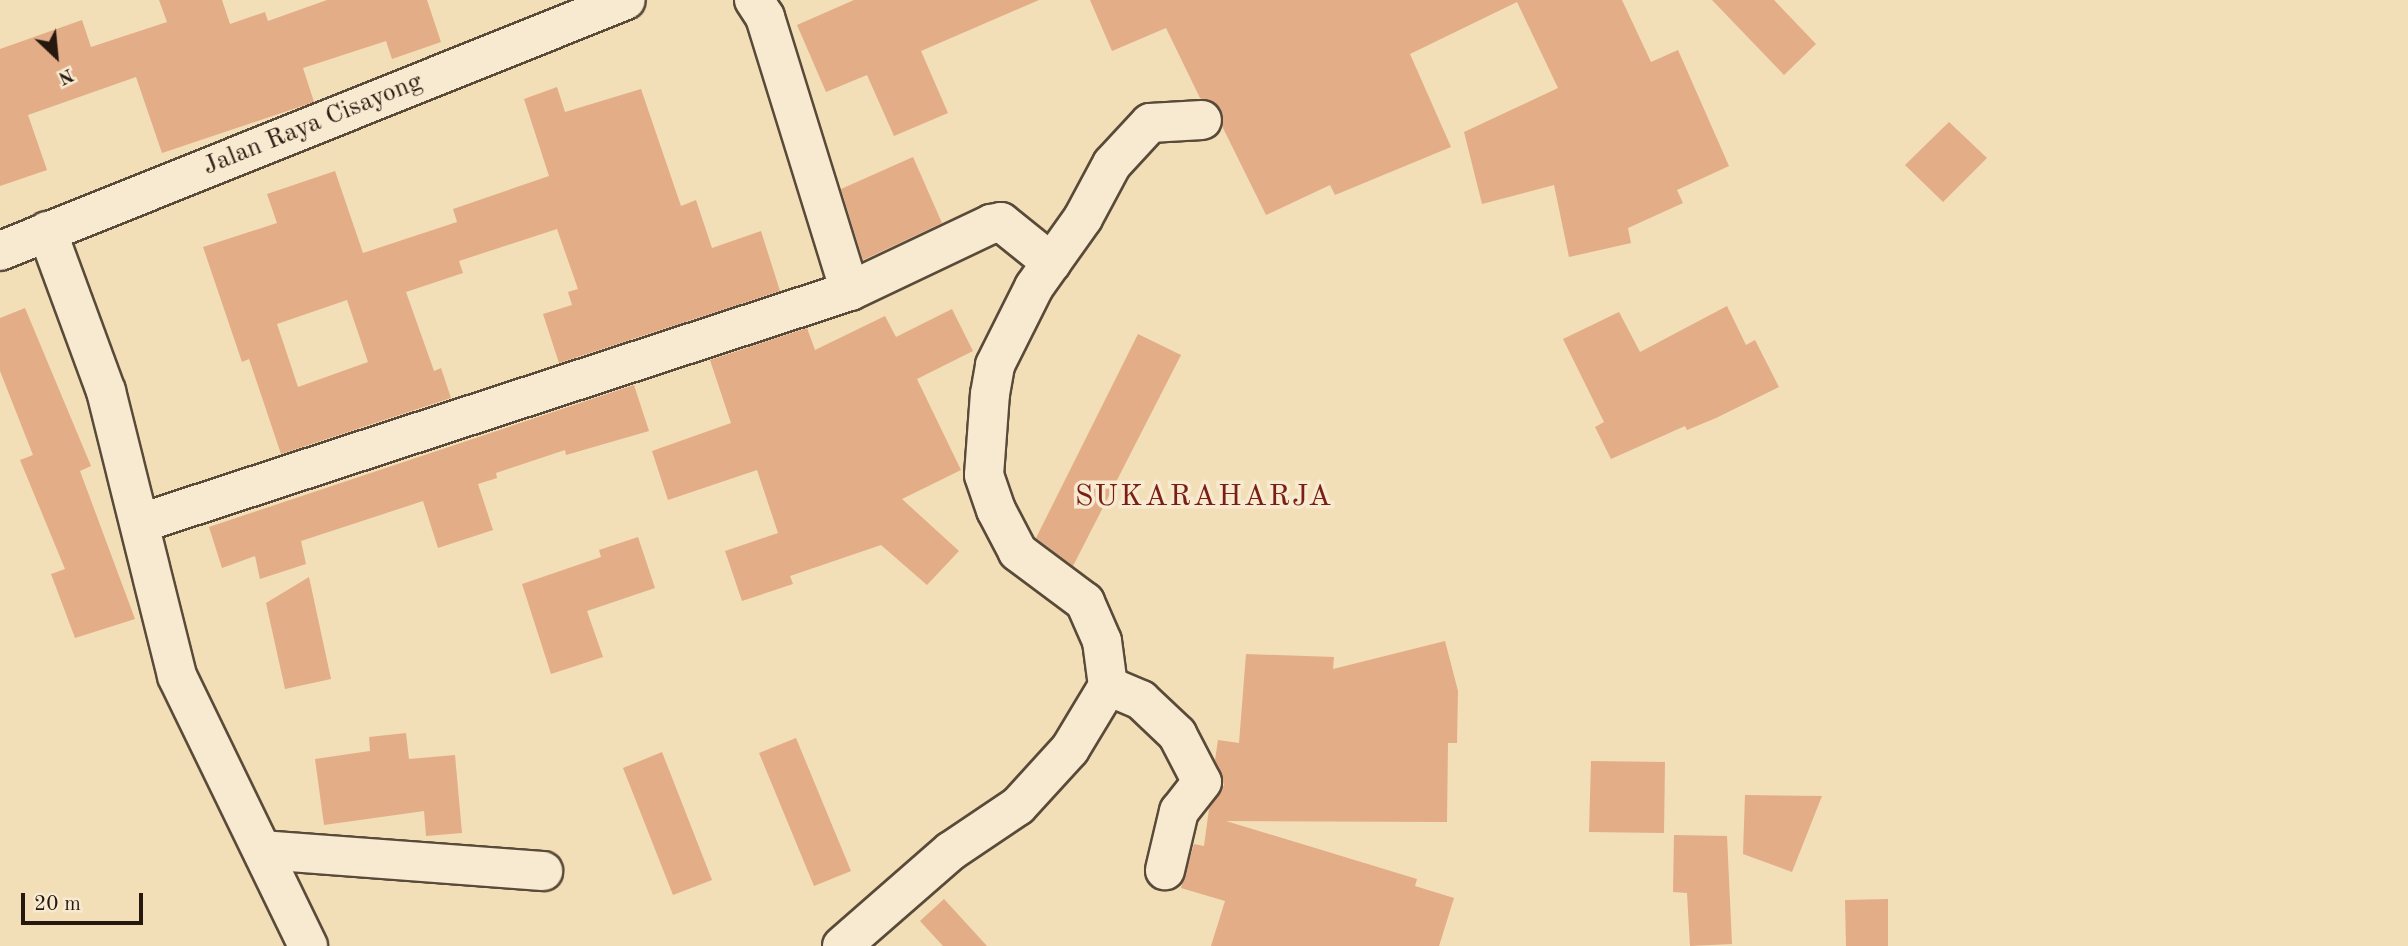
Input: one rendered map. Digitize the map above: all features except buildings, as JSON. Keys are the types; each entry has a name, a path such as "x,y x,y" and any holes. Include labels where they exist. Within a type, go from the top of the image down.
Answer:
{"street":[{"name":"Jalan Raya Cisayong","path":"0,251 626,0"},
{"path":"754,0 765,18 850,291"},
{"path":"842,946 951,851 1018,806 1070,748 1108,687 1102,641 1085,602 1018,552 996,510 984,475 995,365 1034,287 1052,263 1112,164 1144,127 1156,121 1202,120"},
{"path":"141,523 850,291 979,228 1001,222 1052,263"},
{"path":"47,231 106,391 141,523 177,677 308,946"},
{"path":"1108,687 1141,700 1177,734 1202,782 1179,811 1165,870"},
{"path":"263,850 544,871"}],"district":[{"name":"SUKARAHARJA","path":"1204,497"}]}
